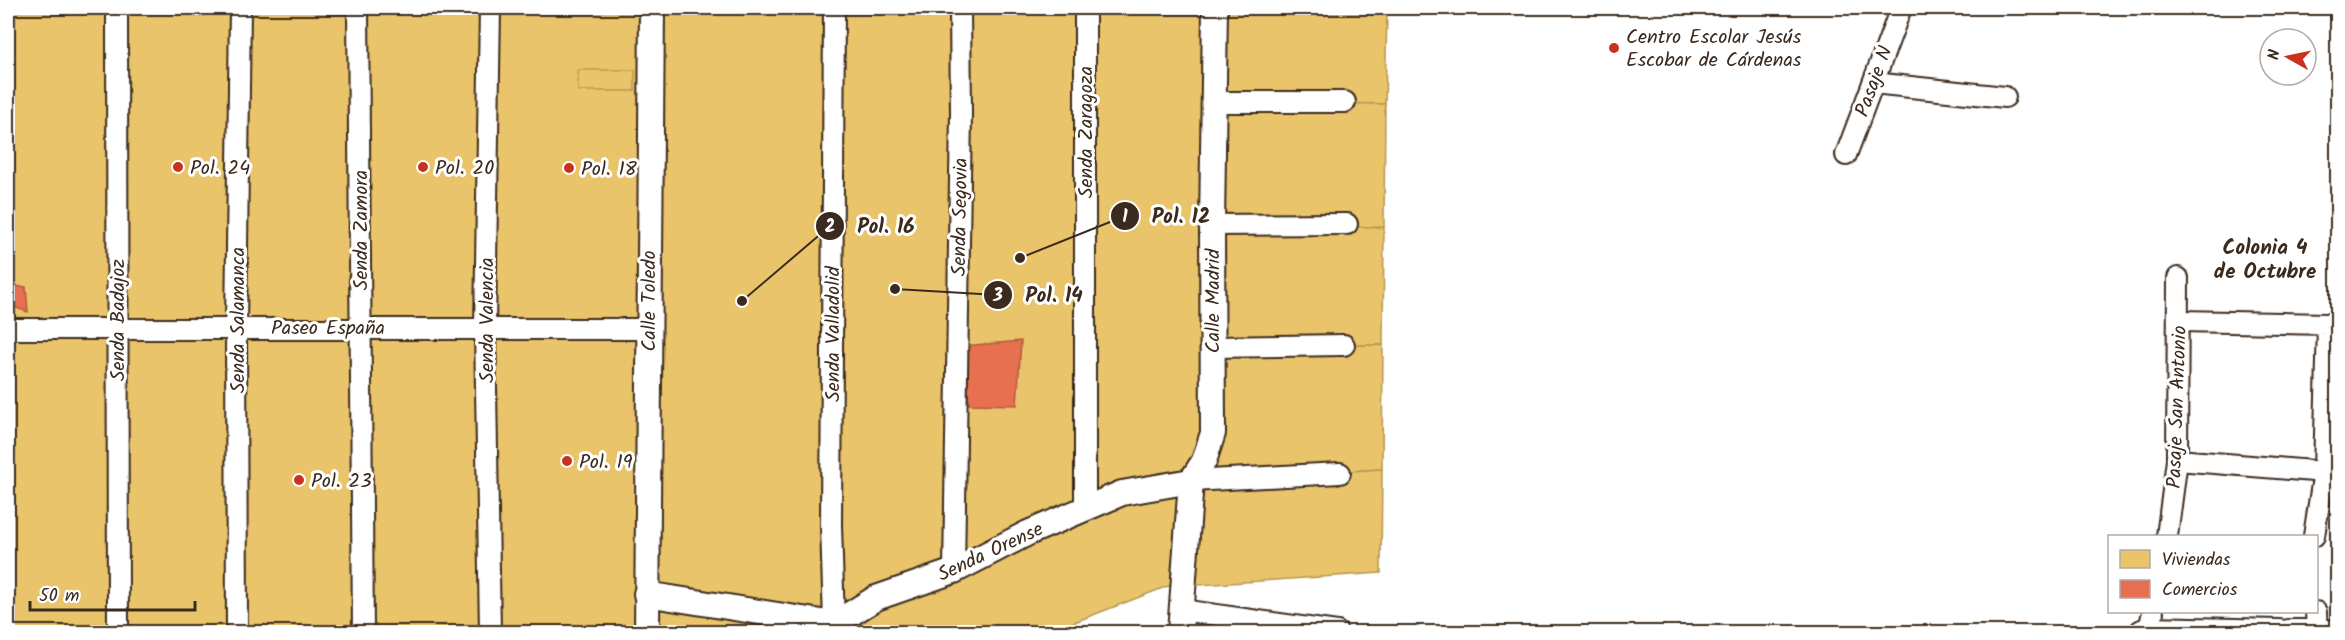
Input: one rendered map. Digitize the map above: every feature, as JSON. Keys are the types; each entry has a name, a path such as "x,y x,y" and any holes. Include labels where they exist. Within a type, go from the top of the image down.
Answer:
{"street":[{"name":"Senda Badajoz","path":"117,8 118,633"},
{"name":"Senda Salamanca","path":"237,633 236,327 240,8"},
{"name":"Senda Zamora","path":"358,8 363,633"},
{"name":"Senda Valencia","path":"490,8 485,328 490,633"},
{"name":"Calle Toledo","path":"647,633 652,8"},
{"name":"Senda Valladolid","path":"834,8 831,524 837,628"},
{"name":"Senda Segovia","path":"954,571 961,113 960,8"},
{"name":"Senda Zaragoza","path":"1084,8 1085,508"},
{"name":"Calle Madrid","path":"1191,481 1204,461 1213,433 1212,225 1215,8"},
{"name":"Pasaje N","path":"1846,155 1901,8"},
{"path":"1873,83 2005,97"},
{"path":"1215,102 1344,102"},
{"path":"1212,225 1347,224"},
{"name":"Pasaje San Antonio","path":"2167,535 2177,460 2178,278"},
{"path":"2179,321 2328,324 2331,472 2315,535"},
{"name":"Paseo España","path":"8,329 236,327 648,329"},
{"path":"1212,347 1344,345"},
{"path":"2177,460 2331,472"},
{"name":"Senda Orense","path":"837,628 876,598 954,571 1028,533 1122,493 1191,481 1340,473"},
{"path":"1191,481 1181,621 1337,633"},
{"path":"646,594 837,628"},
{"path":"2316,613 2317,632"},
{"path":"2148,624 2279,633"},
{"path":"2288,633 2337,632"}],"building: Viviendas":[{"path":"8,8 117,8 117,328 8,329"},
{"name":"Pol. 24","path":"117,8 240,8 236,327 117,328"},
{"path":"240,8 357,8 360,327 236,327"},
{"name":"Pol. 20","path":"357,8 490,8 485,328 360,327"},
{"name":"Pol. 18","path":"490,8 652,8 648,329 485,328"},
{"path":"652,8 834,8 834,624 646,594"},
{"path":"652,8 834,8 834,624 646,594"},
{"path":"834,8 958,8 954,571 834,624"},
{"path":"958,8 1084,8 1085,508 954,571"},
{"path":"1084,8 1215,8 1213,433 1191,481 1085,508"},
{"path":"1215,8 1387,8 1385,104 1215,102"},
{"path":"578,70 635,70 635,91 578,91"},
{"path":"1215,102 1385,104 1384,227 1212,225"},
{"path":"1212,225 1384,227 1383,345 1212,347"},
{"path":"236,327 235,632 119,632 117,328"},
{"name":"Pol. 23","path":"236,327 360,327 364,632 235,632"},
{"path":"360,327 485,328 490,632 364,632"},
{"path":"117,328 119,632 8,632 8,329"},
{"name":"Pol. 19","path":"485,328 648,329 647,632 490,632"},
{"path":"1383,345 1382,469 1191,481 1213,433 1212,347"},
{"path":"1382,469 1381,573 1184,586 1191,481"},
{"path":"1191,481 1184,586 1168,586 1049,632 839,632 834,624 1085,508"},
{"path":"646,594 835,632 647,632"}],"building: Comercios":[{"path":"327,8 348,8 347,15 327,13"},
{"path":"12,286 26,287 28,312 13,307"},
{"path":"1021,341 1017,405 969,404 963,346"}],"place":[{"name":"Centro Escolar Jesús Escobar de Cárdenas","path":"1614,48"},
{"name":"Pol. 24","path":"178,167"},
{"name":"Pol. 20","path":"423,167"},
{"name":"Pol. 18","path":"569,168"},
{"name":"Pol. 12","path":"1020,258"},
{"name":"Pol. 14","path":"895,289"},
{"name":"Pol. 16","path":"742,301"},
{"name":"Pol. 19","path":"567,461"},
{"name":"Pol. 23","path":"299,480"}],"district":[{"name":"Colonia 4 de Octubre","path":"2265,259"}]}
